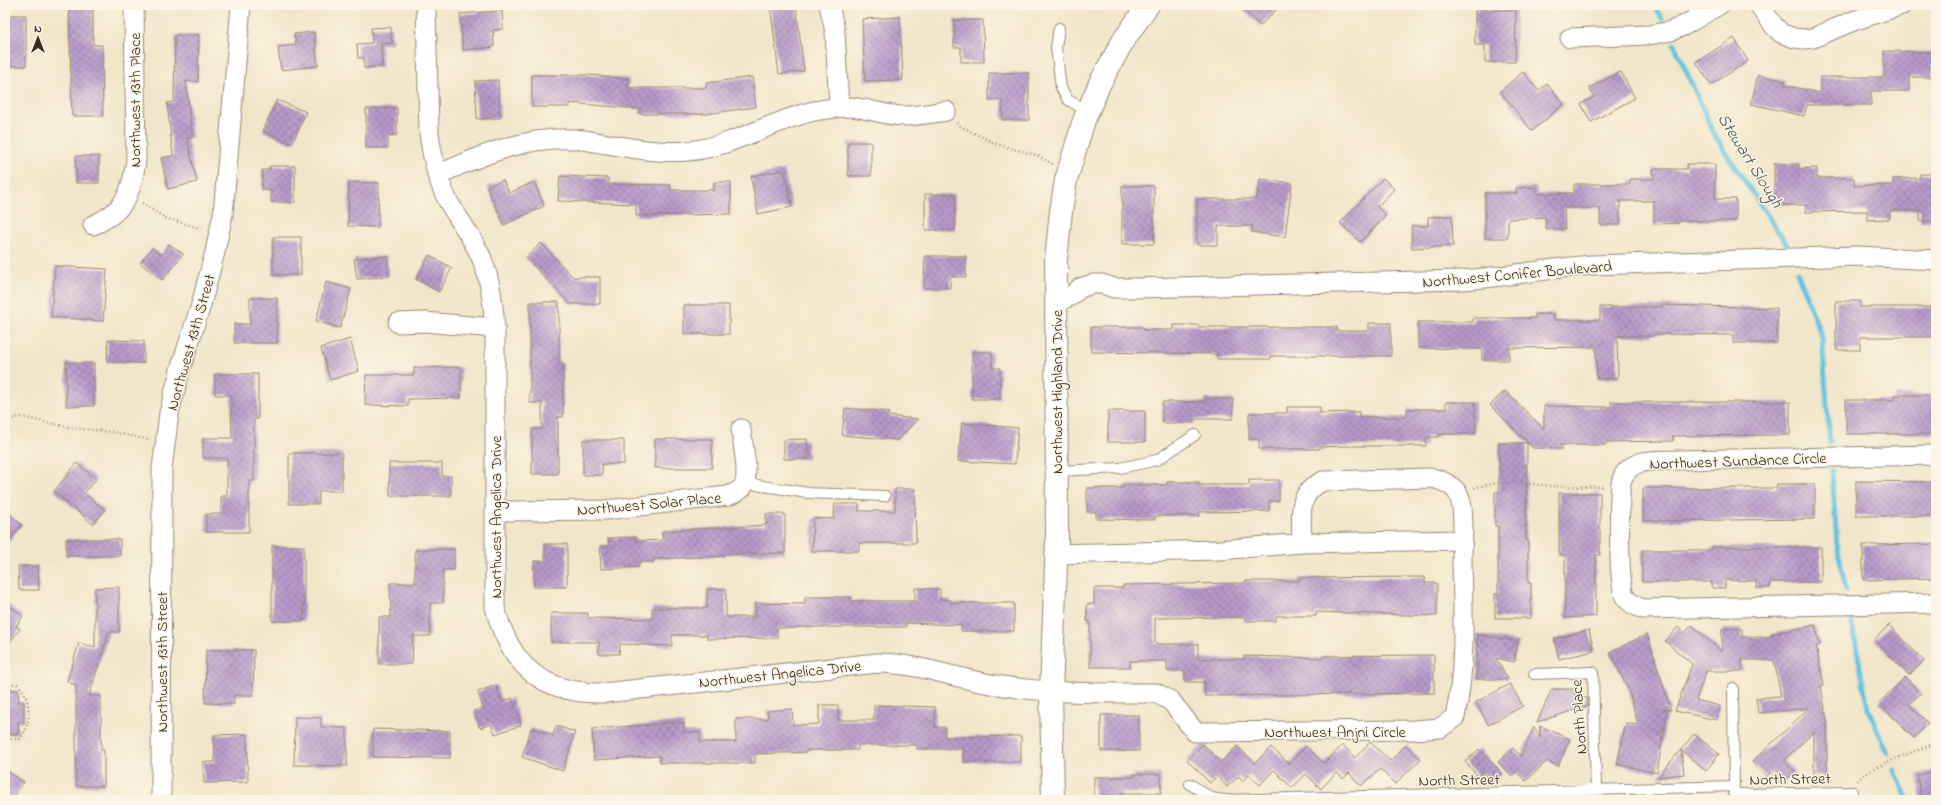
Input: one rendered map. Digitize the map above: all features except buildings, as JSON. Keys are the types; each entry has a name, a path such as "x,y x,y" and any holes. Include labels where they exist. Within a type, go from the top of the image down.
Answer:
{"main road":[{"name":"Northwest Highland Drive","path":"1053,800 1050,692 1056,554 1056,260 1061,211 1074,150 1088,111 1100,83 1123,41 1148,5"}],"street":[{"name":"Northwest 13th Place","path":"93,225 105,220 115,213 128,195 134,176 136,160 134,5"},
{"name":"Northwest 13th Street","path":"161,800 161,484 165,444 169,413 180,370 201,305 219,234 229,156 241,5"},
{"name":"Northwest Angelica Drive","path":"426,5 429,133 437,175 448,200 472,239 482,259 492,291 495,328 495,607 501,630 508,645 526,668 544,681 565,689 589,693 604,693 877,663 896,663 915,666 996,685 1050,692"},
{"path":"830,5 835,31 838,108"},
{"path":"1570,38 1649,35 1671,31 1685,25 1719,5"},
{"path":"1759,5 1781,33 1794,38 1803,39 1813,38 1852,21 1902,5"},
{"path":"437,175 477,158 514,146 537,142 582,140 654,152 688,151 710,148 732,142 797,116 814,111 851,107 904,116 946,111"},
{"name":"Northwest Conifer Boulevard","path":"1056,302 1071,296 1080,288 1093,284 1114,288 1462,280 1499,277 1562,267 1593,264 1857,256 1936,260"},
{"path":"398,323 424,322 495,328"},
{"path":"741,429 745,465 744,483"},
{"name":"Northwest Sundance Circle","path":"1936,454 1643,462 1631,467 1623,475 1621,488 1622,585 1625,596 1632,605 1643,609 1936,603"},
{"path":"1302,543 1301,505 1306,493 1315,485 1323,482 1432,478 1441,480 1458,493"},
{"name":"Northwest Solar Place","path":"494,511 620,508 728,496 736,493 744,483"},
{"name":"Northwest Anjni Circle","path":"1050,692 1156,693 1171,701 1195,732 1414,730 1440,728 1455,717 1458,703 1463,627 1461,501 1458,493"},
{"path":"1056,554 1218,550 1302,543 1462,540"}],"lane":[{"path":"1059,28 1056,46 1061,88 1068,100 1088,111"},
{"path":"1056,471 1120,468 1156,460 1195,435"},
{"path":"744,483 808,493 885,496"},
{"name":"North Place","path":"1534,674 1593,672 1596,791"},
{"name":"North Street","path":"1733,688 1734,793"},
{"name":"North Street","path":"1190,784 1211,798 1223,800 1596,791 1630,788 1734,793 1853,792"}],"path":[{"path":"946,111 960,126 996,144 1036,155 1055,165"},
{"path":"128,195 165,218 219,234"},
{"path":"5,420 21,417 73,428 113,432 165,444"},
{"path":"1458,493 1479,486 1533,483 1552,486 1621,488"},
{"path":"5,552 8,548 6,546"},
{"path":"5,684 17,684 22,688 28,705 28,724 24,734 20,739 5,739"},
{"path":"1853,792 1860,778 1881,765 1936,743"}],"waterway":[{"name":"Stewart Slough","path":"1652,5 1663,19"},
{"name":"Stewart Slough","path":"1674,44 1715,136 1787,245"},
{"name":"Stewart Slough","path":"1797,272 1822,338 1830,443"},
{"name":"Stewart Slough","path":"1832,470 1837,545 1846,591"},
{"name":"Stewart Slough","path":"1851,618 1868,709 1888,753"},
{"name":"Stewart Slough","path":"1894,769 1908,800"}]}
